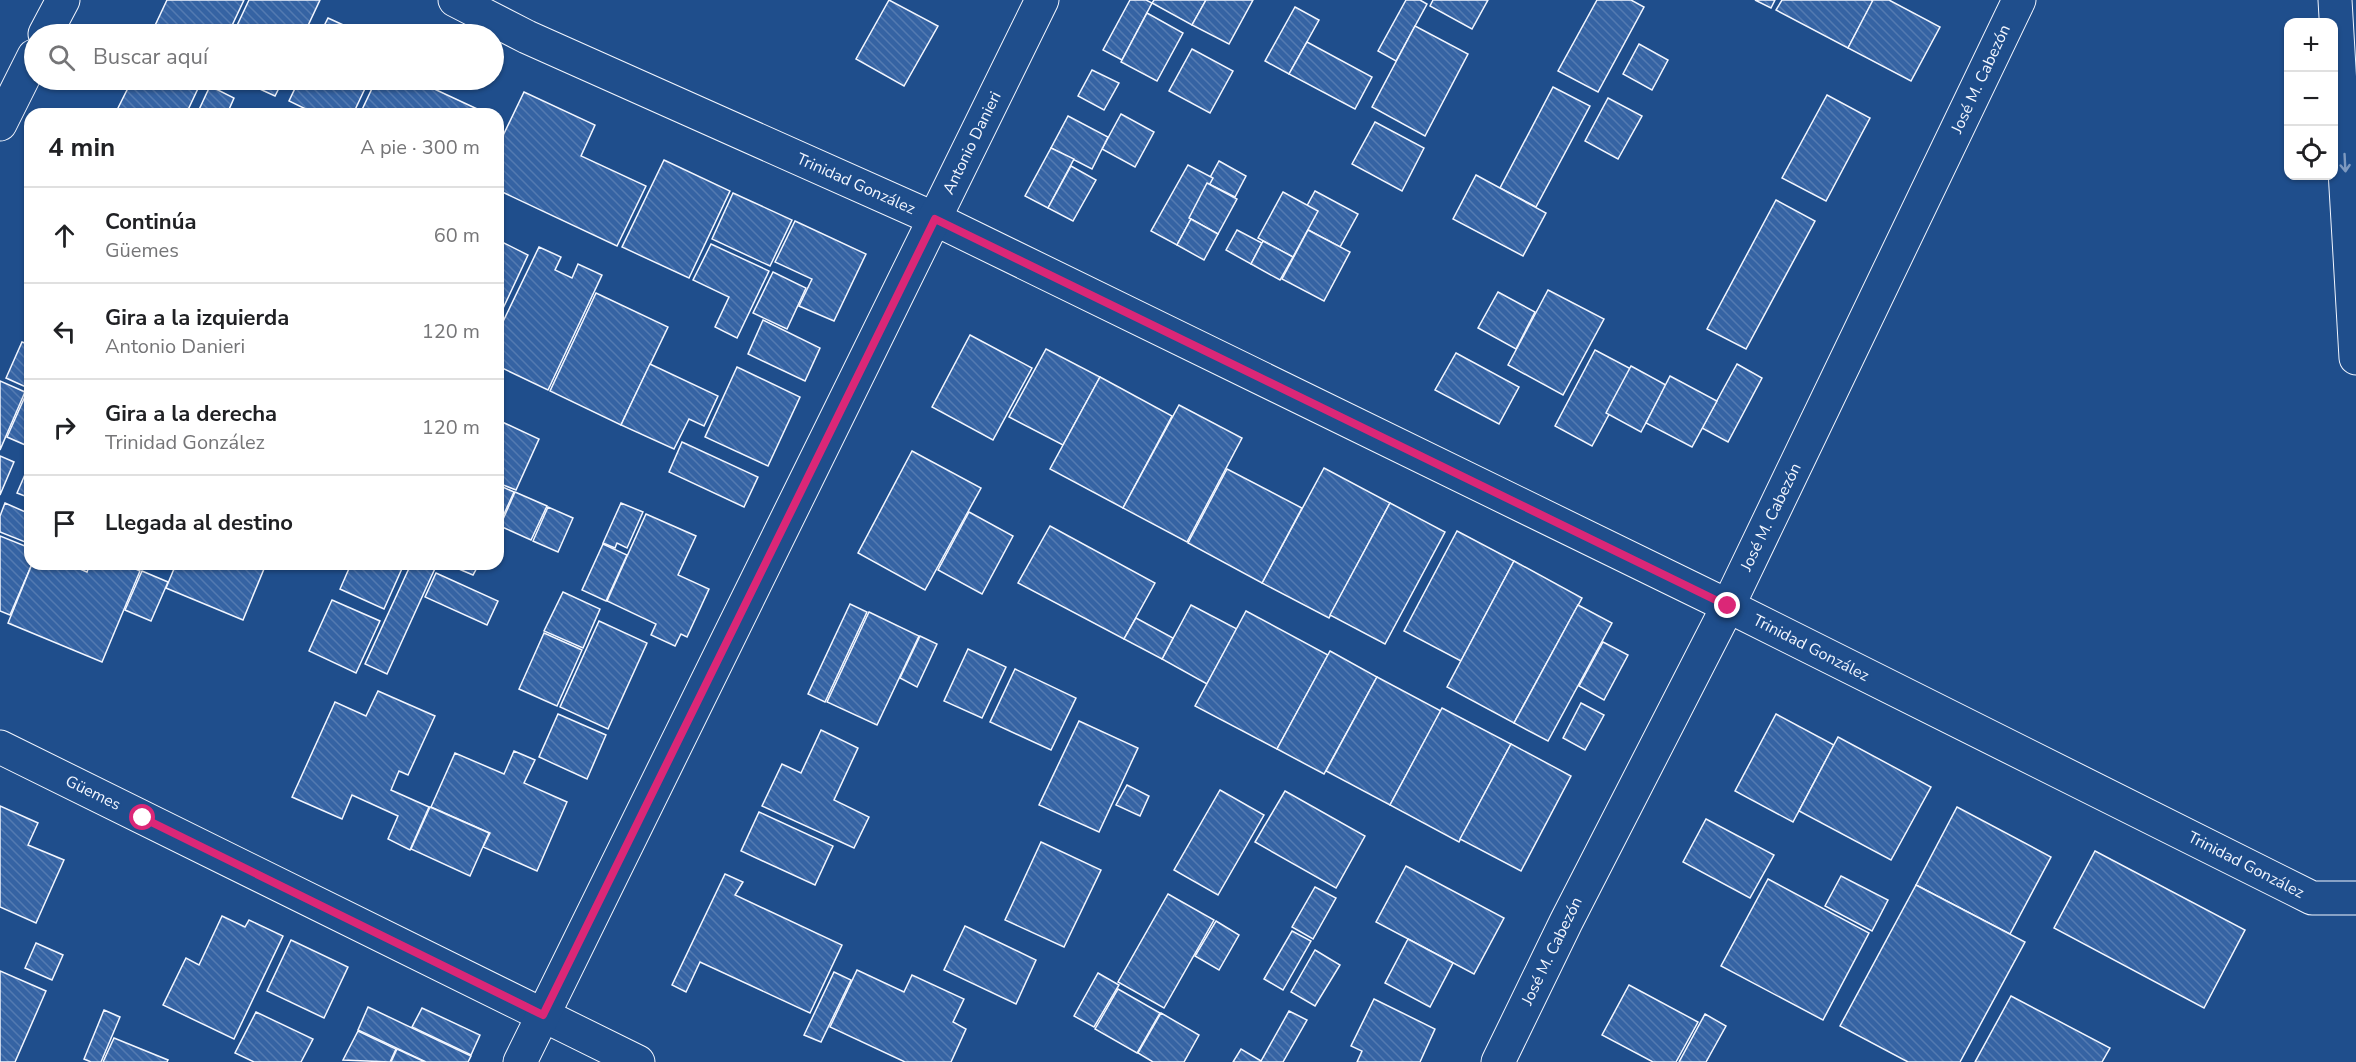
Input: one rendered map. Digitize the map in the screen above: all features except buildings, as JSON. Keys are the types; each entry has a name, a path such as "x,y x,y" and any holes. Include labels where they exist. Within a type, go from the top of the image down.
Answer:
{"street":[{"path":"50,24 63,0"},
{"name":"Trinidad González","path":"455,0 502,24"},
{"name":"Antonio Danieri","path":"520,1062 1042,0"},
{"name":"José M. Cabezón","path":"1498,1062 1566,922 1728,606 2019,0"},
{"path":"2335,0 2356,358"},
{"name":"Trinidad González","path":"504,25 935,219 1728,606 2312,898 2356,898"},
{"path":"0,124 24,76"},
{"name":"Güemes","path":"0,747 638,1062"}],"route":[{"path":"143,818 543,1015 935,219 1728,606"}]}
